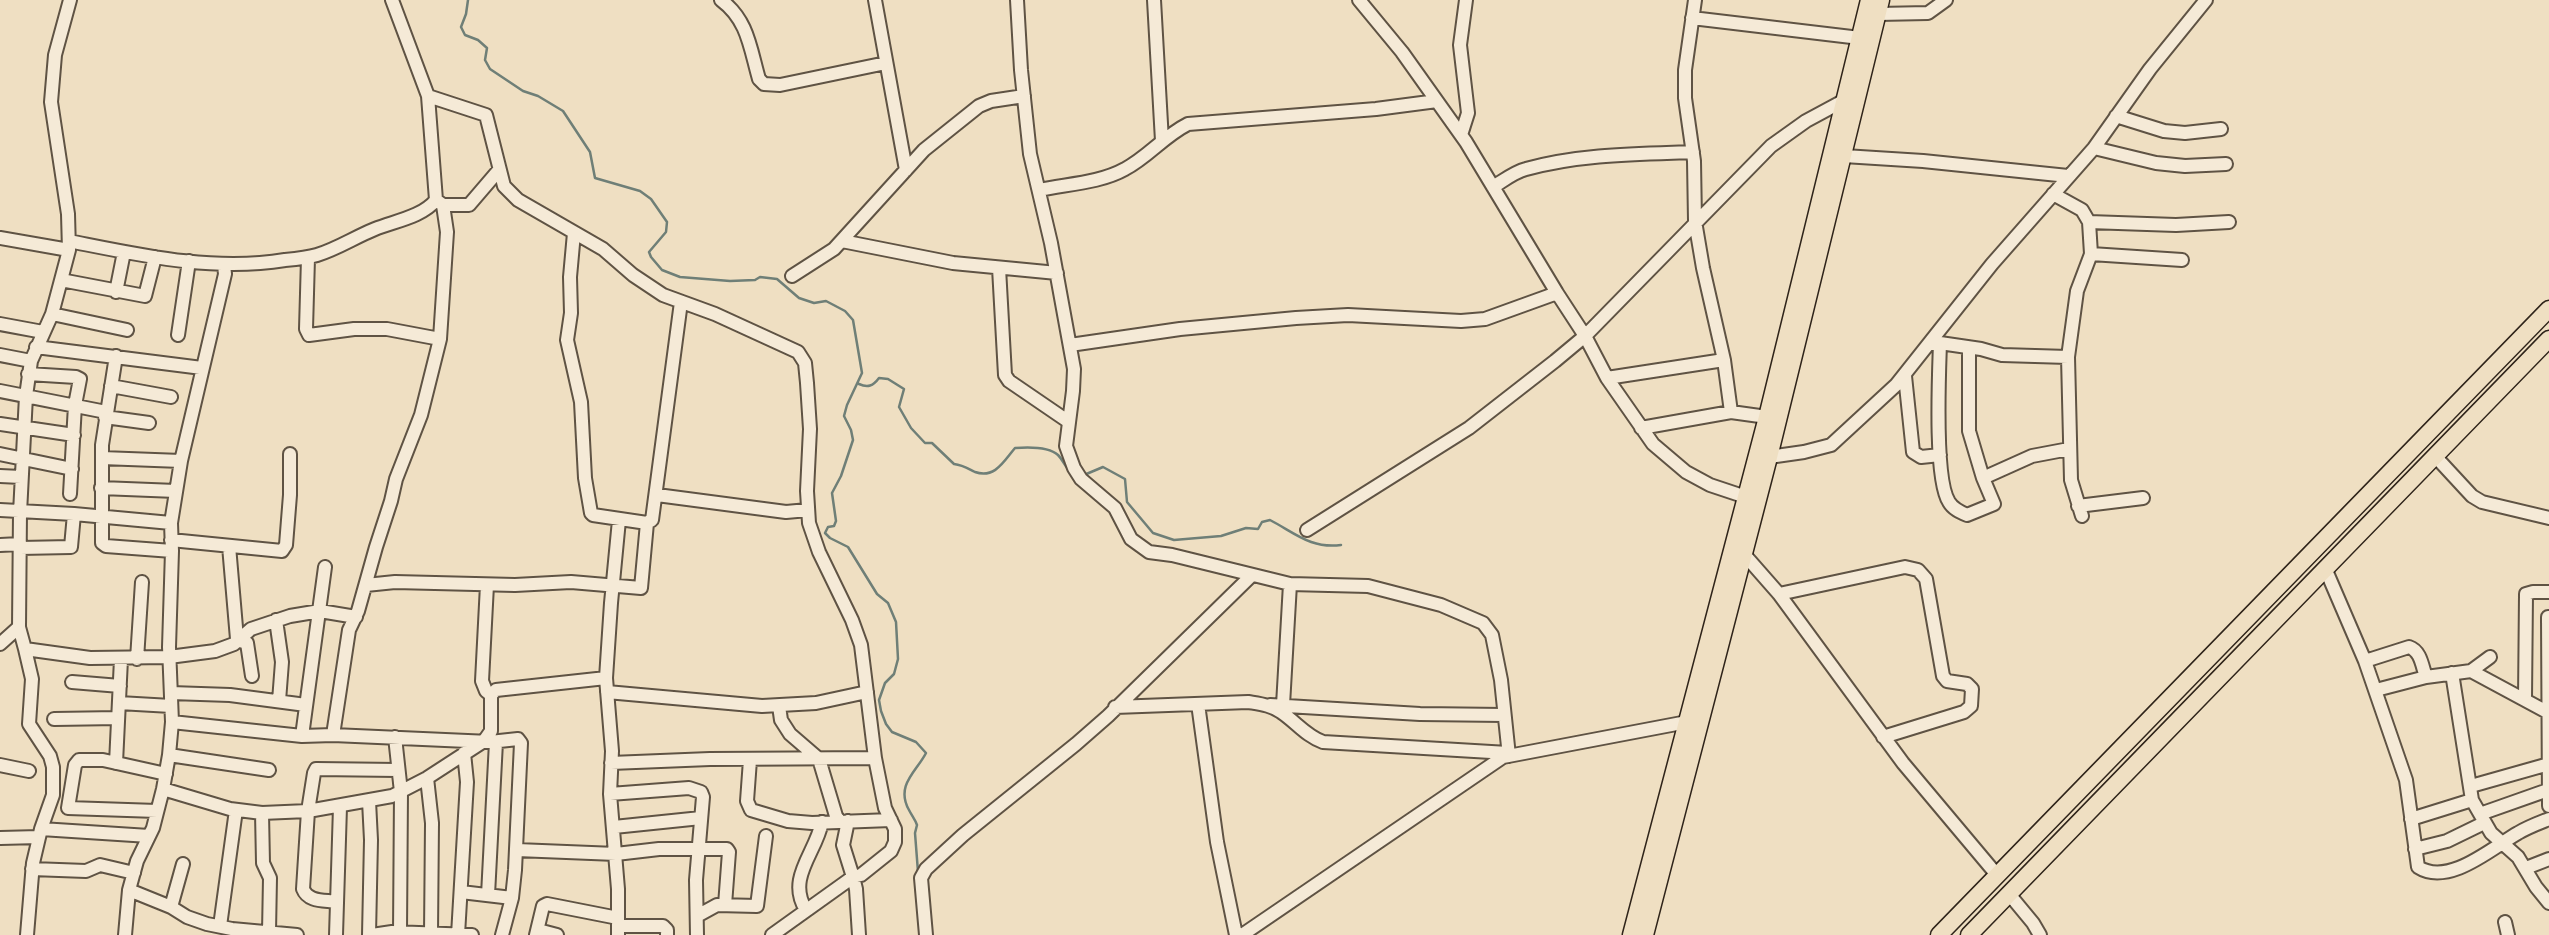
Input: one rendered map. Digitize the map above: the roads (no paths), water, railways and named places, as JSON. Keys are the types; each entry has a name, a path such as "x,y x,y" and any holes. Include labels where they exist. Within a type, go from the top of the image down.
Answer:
{"main road":[{"path":"1630,935 1767,417 1869,0"},
{"path":"1645,935 1769,457 1880,7"},
{"path":"1939,935 2549,309"},
{"path":"1969,935 2549,339"},
{"path":"2368,494 2384,509"}],"street":[{"path":"27,935 32,869 40,833 53,795 53,767 50,756 29,724 32,679 19,627 21,477 29,368 52,314 69,245 51,102 55,55 70,0"},
{"path":"334,735 347,643 396,479 421,415 440,339 447,232 440,202 428,96 392,0"},
{"path":"721,0 743,23 759,79 764,84 780,85 886,63"},
{"path":"874,0 906,170"},
{"path":"1017,0 1030,154 1057,273 1074,369 1066,446 1074,468 1090,488 1115,508 1131,539 1149,552 1172,555 1290,584 1368,586 1441,605 1488,627 1492,635 1508,755"},
{"path":"1154,0 1162,141"},
{"path":"1359,0 1402,52 1461,135 1585,335 1606,378 1653,444 1686,472 1710,485 1746,497"},
{"path":"1461,135 1468,113 1460,58 1466,0"},
{"path":"1695,0 1685,70 1685,98 1693,152 1695,220 1724,360 1731,412"},
{"path":"1880,7 1928,13 1946,0"},
{"path":"1769,457 1831,445 1905,376 1934,344 1976,284 2094,148 2178,33 2206,0"},
{"path":"1692,18 1860,38"},
{"path":"428,96 486,115 503,186 518,200 603,249 663,295 715,314 802,356 806,373 810,429 809,523 819,552 861,645 875,758 895,842 891,851 874,866 853,877 772,935"},
{"path":"792,276 842,241 924,150 979,106 991,101 1024,96"},
{"path":"1307,530 1469,428 1510,397 1585,335 1695,220 1771,146 1806,121 1845,100"},
{"path":"1039,190 1107,176 1123,170 1170,134 1195,123 1363,110 1437,101"},
{"path":"2116,116 2164,131 2185,133 2221,130"},
{"path":"2094,148 2175,165 2225,164"},
{"path":"1493,187 1526,169 1588,158 1693,152"},
{"path":"1844,156 2068,176"},
{"path":"0,238 224,265 253,265 308,258 418,214 440,202 469,205 499,170"},
{"path":"2053,194 2082,211 2089,222 2091,254 2077,291 2067,358 2072,490 2080,511 2143,498"},
{"path":"2089,222 2176,225 2229,222"},
{"path":"574,233 570,277 571,313 567,340 581,402 591,513 647,523"},
{"path":"842,241 953,263 1057,273"},
{"path":"116,292 124,252"},
{"path":"2091,254 2182,260"},
{"path":"61,280 145,296 155,257"},
{"path":"308,258 306,329 309,335 387,329 440,339"},
{"path":"177,335 189,261"},
{"path":"110,935 125,933 129,890 157,811 166,774 172,722 169,657 171,523 181,461 225,274 224,265"},
{"path":"999,268 1005,375 1069,422"},
{"path":"1070,345 1167,330 1309,317 1348,315 1461,321 1485,319 1557,293"},
{"path":"366,585 395,582 487,585 571,582 641,588 647,523 654,515 681,302"},
{"path":"52,314 127,330"},
{"path":"0,324 43,332"},
{"path":"1934,344 2022,357 2067,358"},
{"path":"1934,344 1940,456 1945,495 1954,508 1967,515 1994,504 1969,431 1969,348"},
{"path":"36,347 202,368"},
{"path":"0,355 29,368 79,377 70,494"},
{"path":"116,356 102,458 100,516 103,545 229,546 279,551 284,549 290,495 290,454"},
{"path":"1606,378 1724,360"},
{"path":"1905,376 1913,452 1920,457 1940,456"},
{"path":"111,386 172,397"},
{"path":"0,391 75,404 149,423"},
{"path":"1641,428 1731,412 1767,417"},
{"path":"0,424 74,435"},
{"path":"1983,478 2032,456 2069,449"},
{"path":"0,454 72,469"},
{"path":"2435,456 2472,496 2482,502 2549,518"},
{"path":"102,458 181,461"},
{"path":"0,476 21,477"},
{"path":"101,488 176,491"},
{"path":"657,495 786,512 808,510"},
{"path":"0,510 171,523"},
{"path":"0,545 71,547 74,514"},
{"path":"618,927 606,678 619,520"},
{"path":"229,546 238,638 247,643 252,676"},
{"path":"1744,553 1779,594 1883,737 1997,875"},
{"path":"302,736 325,567"},
{"path":"1779,594 1905,567 1918,570 1926,579 1942,676 1947,681 1967,684 1972,690 1971,706 1964,712 1883,737"},
{"path":"2325,568 2365,661 2406,780 2418,867 2424,870 2446,871 2478,859 2502,843 2549,819"},
{"path":"926,935 921,878 926,869 963,835 1076,744 1222,607 1251,576"},
{"path":"138,659 142,582"},
{"path":"1283,705 1290,584"},
{"path":"487,585 482,681 491,695"},
{"path":"2525,699 2526,594 2549,592"},
{"path":"25,649 67,656 121,659 169,657 215,651 234,644 251,629 276,620 320,611 356,617"},
{"path":"2415,849 2447,841 2482,819 2548,797 2549,617 2525,616"},
{"path":"276,620 282,662 279,701"},
{"path":"0,644 19,627"},
{"path":"2525,640 2549,643"},
{"path":"2365,661 2409,647 2418,653 2426,677"},
{"path":"2376,690 2426,677 2471,671 2490,657"},
{"path":"116,763 121,659"},
{"path":"2471,671 2548,713"},
{"path":"2452,673 2472,800 2491,833 2518,857 2549,903"},
{"path":"488,895 491,695 496,690 606,678"},
{"path":"72,682 120,686"},
{"path":"607,691 779,706 816,703 867,692"},
{"path":"119,703 230,695 306,705"},
{"path":"1115,707 1248,702 1420,714 1504,715"},
{"path":"1198,704 1217,842 1236,935"},
{"path":"1266,705 1279,710 1311,738 1323,743 1508,755 1687,722"},
{"path":"779,706 781,720 790,734 819,759 836,816 844,822"},
{"path":"54,719 118,718"},
{"path":"172,722 302,736 490,741 518,739 521,743 517,850 512,898 502,935"},
{"path":"395,737 401,792 400,932"},
{"path":"163,789 236,810 262,813 340,807 401,792 464,753 490,741"},
{"path":"369,801 372,840 370,935 400,932 463,935 461,892 467,782 464,753"},
{"path":"169,755 269,770"},
{"path":"1242,935 1435,805 1493,762 1508,755"},
{"path":"611,763 710,759 875,758"},
{"path":"157,811 68,808 75,765 79,760 103,760 166,774"},
{"path":"750,760 747,801 751,810 788,821 891,820"},
{"path":"2471,786 2549,764"},
{"path":"0,765 29,771"},
{"path":"336,902 311,899 305,895 303,889 308,811 316,769 398,770"},
{"path":"427,778 432,823 428,934"},
{"path":"610,794 697,789 703,797 696,880 697,935"},
{"path":"53,795 69,796"},
{"path":"2411,819 2472,800"},
{"path":"336,935 340,807"},
{"path":"220,926 236,810"},
{"path":"262,813 263,868 270,878 269,932"},
{"path":"614,827 701,818"},
{"path":"806,910 799,893 800,881 806,858 817,842 821,822"},
{"path":"844,822 843,845 856,888 859,935"},
{"path":"0,838 40,833 149,836"},
{"path":"697,916 717,905 757,906 766,836"},
{"path":"517,850 616,854 699,848 727,849 729,852 725,905"},
{"path":"2526,868 2549,859"},
{"path":"171,908 183,864"},
{"path":"32,869 86,872 100,865 134,873"},
{"path":"129,890 187,917 220,926 297,935"},
{"path":"461,892 512,898"},
{"path":"2009,894 2040,935"},
{"path":"557,935 537,933 543,906 547,904 618,927 663,926 667,935"},
{"path":"2505,922 2508,935"}],"waterway":[{"path":"468,0 461,27 465,35 478,40 487,48 485,60 490,69 523,91 538,96 563,111 590,152 595,178 640,191 651,199 667,222 666,232 649,252 662,270 680,277 730,281 755,280 760,277 777,279 799,298 814,303 826,301 845,311 853,320 862,373 844,416 853,440 841,476 832,493 836,521 825,533 848,547 877,594 888,603 896,622 898,659 894,674 885,683 879,700 886,724 892,732 916,742 926,753 909,779 904,793 917,825 915,833 918,872"},
{"path":"859,384 870,386 879,378 888,379 904,389 899,407 911,428 925,443 932,443 954,464 982,474 988,473 998,468 1015,448 1032,447 1054,452 1069,470"},
{"path":"1084,475 1103,467 1125,479 1127,502 1153,533 1174,540 1221,536 1246,528 1258,529 1262,522 1270,520 1312,542 1330,546 1341,545"}]}
